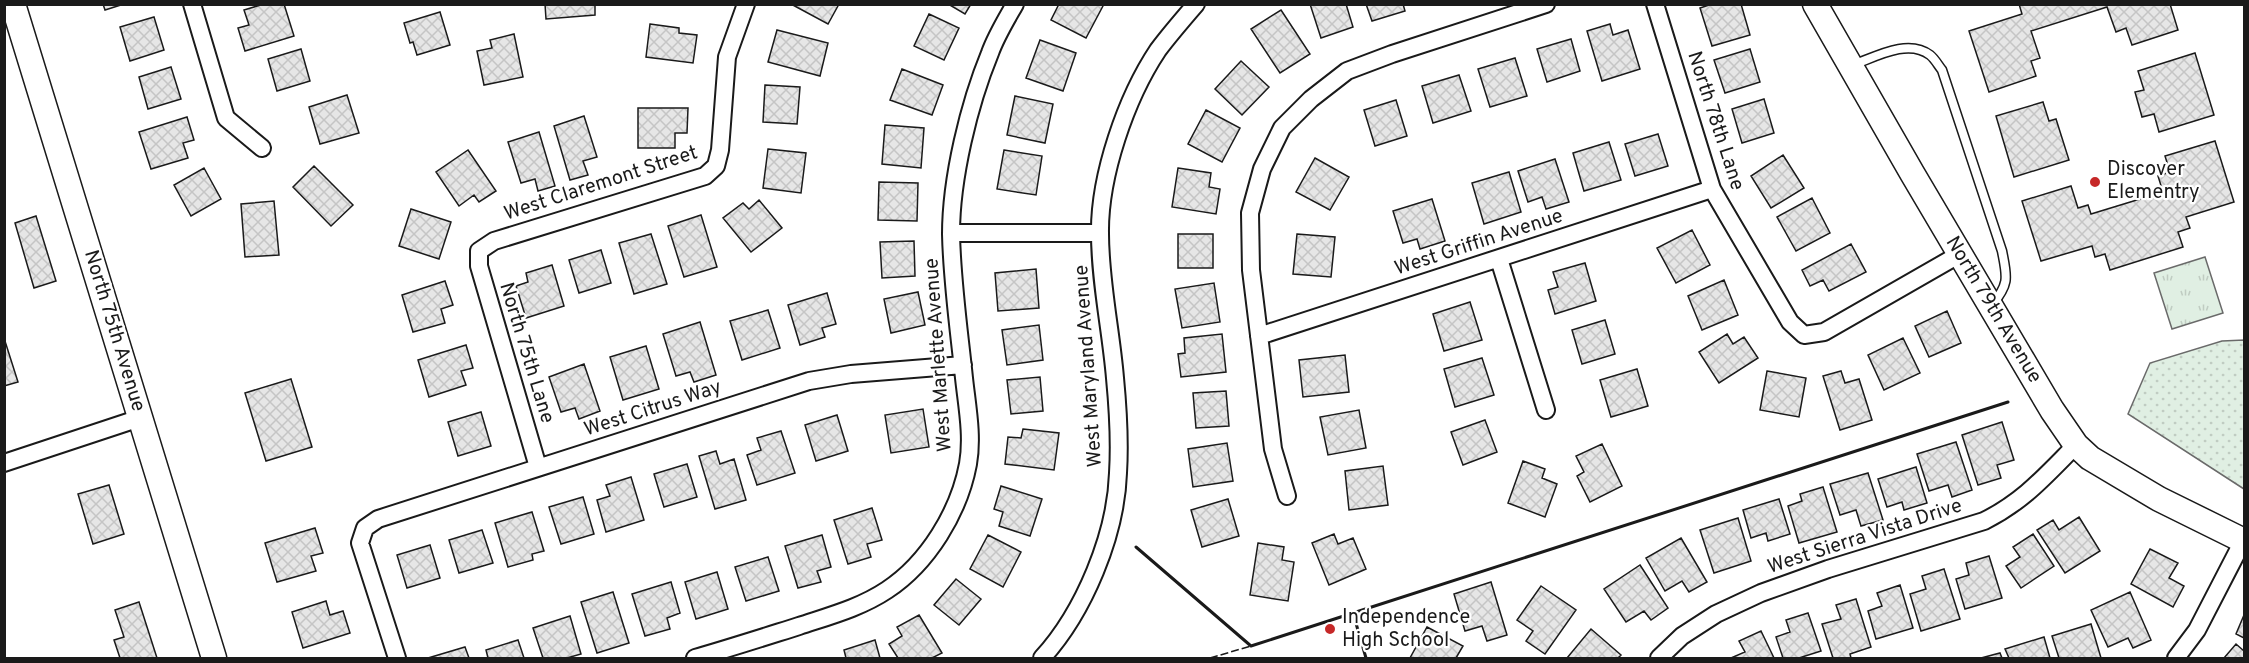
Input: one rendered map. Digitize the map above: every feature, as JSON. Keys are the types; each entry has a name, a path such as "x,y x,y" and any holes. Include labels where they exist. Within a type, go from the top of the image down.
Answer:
{"street":[{"name":"North 75th Avenue","path":"13,4 214,658"},
{"path":"192,4 226,118 262,148"},
{"name":"West Claremont Street","path":"479,251 494,241 705,176 716,166 720,150 728,57 746,4"},
{"name":"West Marlette Avenue","path":"695,658 852,609 887,590 921,561 941,531 958,497 968,463 969,424 955,300 951,233 958,171 973,103 990,51 1015,4"},
{"name":"West Maryland Avenue","path":"1042,658 1069,622 1093,578 1108,531 1118,475 1115,377 1100,233 1102,198 1110,162 1127,112 1158,51 1196,4"},
{"path":"1287,496 1273,449 1251,270 1250,213 1262,169 1282,128 1311,99 1347,71 1546,4"},
{"name":"North 78th Lane","path":"1655,4 1712,189 1790,322 1804,335 1824,332 1960,254"},
{"name":"North 79th Avenue","path":"1815,4 2052,410 2076,445 2090,458 2159,499 2244,541"},
{"name":"West Griffin Avenue","path":"1259,336 1712,189"},
{"path":"951,233 1100,233"},
{"name":"North 75th Lane","path":"479,251 478,266 538,467"},
{"path":"1499,259 1546,410"},
{"name":"West Citrus Way","path":"397,658 360,543 365,528 378,519 809,381 851,374 963,365"},
{"path":"4,463 141,418"},
{"name":"West Sierra Vista Drive","path":"1659,658 1682,636 1708,619 1761,593 1828,568 1984,521 2004,511 2028,495 2076,445"},
{"path":"2176,658 2197,630 2244,541"}],"lane":[{"path":"1850,66 1894,50 1917,48 1931,55 1942,70 2002,251 2007,274 2004,291 1991,306"}],"green space":[{"path":"2205,257 2223,313 2172,329 2154,273"},
{"path":"2244,340 2244,489 2128,414 2150,363 2222,341"}],"building":[{"path":"103,4 124,4 105,10"},
{"path":"264,4 284,4 294,36 245,51 238,28 249,25 244,10"},
{"path":"545,4 595,4 595,15 546,19"},
{"path":"791,4 839,4 828,24"},
{"path":"948,4 971,4 965,14"},
{"path":"1059,4 1104,4 1086,38 1051,20"},
{"path":"1310,4 1346,4 1353,27 1321,38"},
{"path":"1366,4 1403,4 1405,11 1372,21"},
{"path":"1712,4 1741,4 1750,35 1712,46 1700,8"},
{"path":"2019,4 2170,4 2178,30 2132,45 2126,28 2116,32 2107,7 2031,31 2040,58 2031,61 2036,76 1989,92 1969,31 2022,14"},
{"path":"1281,10 1310,54 1280,73 1251,29"},
{"path":"440,12 450,45 417,55 413,42 410,43 404,23"},
{"path":"929,14 959,28 944,60 914,46"},
{"path":"154,17 164,50 130,61 120,27"},
{"path":"650,24 679,28 679,33 697,35 693,63 646,57"},
{"path":"1610,24 1613,35 1628,30 1640,69 1602,81 1587,31"},
{"path":"777,30 828,43 820,76 768,62"},
{"path":"514,34 523,77 484,85 477,51 492,48 490,40"},
{"path":"1571,39 1580,71 1547,82 1537,49"},
{"path":"1040,40 1076,53 1063,91 1026,78"},
{"path":"301,49 310,81 277,91 268,59"},
{"path":"1750,49 1760,82 1725,93 1714,60"},
{"path":"2195,53 2214,115 2159,132 2154,114 2142,117 2135,92 2144,90 2138,71"},
{"path":"1515,58 1527,96 1490,107 1478,69"},
{"path":"1241,61 1269,87 1242,115 1215,89"},
{"path":"171,67 181,99 148,109 139,77"},
{"path":"902,69 943,85 932,115 890,100"},
{"path":"1459,75 1471,111 1433,123 1422,86"},
{"path":"765,85 800,87 797,124 763,122"},
{"path":"347,95 359,133 320,144 309,107"},
{"path":"1015,96 1053,104 1045,143 1007,135"},
{"path":"1764,99 1774,133 1742,143 1732,109"},
{"path":"1396,100 1407,136 1375,146 1364,110"},
{"path":"2043,102 2049,121 2056,119 2069,160 2014,177 1996,116"},
{"path":"638,108 688,108 687,133 675,133 675,148 638,148"},
{"path":"1206,110 1240,128 1222,162 1188,144"},
{"path":"584,116 597,157 583,161 588,175 570,180 554,126"},
{"path":"187,117 194,140 183,143 188,158 151,169 139,132"},
{"path":"885,125 924,128 921,168 882,164"},
{"path":"539,132 555,186 538,191 535,179 521,183 508,142"},
{"path":"1658,134 1668,166 1635,176 1625,144"},
{"path":"2215,141 2234,202 2186,217 2190,228 2178,232 2183,247 2110,270 2105,254 2095,257 2092,246 2041,261 2022,201 2071,186 2078,208 2088,205 2091,214 2163,192 2158,176 2170,172 2165,156"},
{"path":"1609,142 1621,180 1584,191 1573,153"},
{"path":"768,149 806,153 801,193 763,188"},
{"path":"468,150 496,191 479,202 474,195 459,206 436,172"},
{"path":"1004,150 1042,156 1036,195 997,189"},
{"path":"1783,155 1804,188 1771,208 1751,176"},
{"path":"1315,158 1349,177 1330,210 1296,192"},
{"path":"1555,159 1569,202 1546,209 1542,197 1528,202 1518,171"},
{"path":"314,166 353,205 331,226 293,187"},
{"path":"204,168 221,199 191,216 174,185"},
{"path":"1178,168 1211,173 1209,187 1220,189 1216,214 1172,207"},
{"path":"1509,172 1521,212 1484,224 1472,183"},
{"path":"879,182 918,183 917,221 878,220"},
{"path":"1812,198 1830,233 1796,251 1777,217"},
{"path":"1432,199 1445,241 1420,249 1417,239 1403,243 1393,211"},
{"path":"759,200 782,228 751,252 723,218 743,203 749,209"},
{"path":"274,201 279,255 245,257 241,204"},
{"path":"411,209 451,222 439,259 399,246"},
{"path":"701,215 717,267 684,277 668,226"},
{"path":"36,216 56,281 34,288 15,223"},
{"path":"1692,230 1710,265 1676,283 1657,248"},
{"path":"651,234 667,284 634,294 619,243"},
{"path":"1178,234 1213,234 1213,268 1178,268"},
{"path":"1297,234 1335,237 1331,277 1293,274"},
{"path":"914,241 915,276 882,278 880,242"},
{"path":"1851,244 1866,272 1829,291 1823,280 1810,286 1802,270"},
{"path":"601,250 611,283 579,293 569,260"},
{"path":"1585,263 1596,301 1555,314 1548,290 1558,287 1553,272"},
{"path":"552,265 564,306 526,318 516,286 528,282 526,273"},
{"path":"1036,269 1039,308 998,311 995,273"},
{"path":"1724,280 1738,315 1702,330 1688,296"},
{"path":"445,281 453,305 441,309 445,323 413,332 402,295"},
{"path":"1214,283 1220,322 1182,328 1175,289"},
{"path":"918,292 925,325 891,333 884,299"},
{"path":"827,293 836,324 822,328 825,337 800,345 788,305"},
{"path":"1470,302 1482,340 1444,351 1433,314"},
{"path":"768,310 780,348 742,360 730,321"},
{"path":"1947,311 1961,343 1929,357 1915,326"},
{"path":"1605,320 1615,354 1582,364 1572,330"},
{"path":"700,322 716,375 694,382 690,372 676,376 663,334"},
{"path":"1039,325 1043,360 1007,365 1002,330"},
{"path":"1222,334 1226,372 1181,377 1178,354 1185,353 1184,338"},
{"path":"1727,334 1733,344 1744,337 1758,358 1719,383 1699,352"},
{"path":"4,338 18,382 4,386"},
{"path":"1903,338 1920,373 1884,390 1868,355"},
{"path":"466,345 473,368 461,371 466,385 429,397 418,360"},
{"path":"646,346 659,389 623,400 610,357"},
{"path":"1345,355 1349,392 1303,397 1299,360"},
{"path":"1482,358 1494,395 1455,407 1444,369"},
{"path":"584,364 600,411 579,419 575,408 561,412 549,377"},
{"path":"1637,369 1648,406 1611,417 1600,380"},
{"path":"1767,371 1806,378 1799,417 1760,410"},
{"path":"1841,371 1845,383 1859,379 1872,420 1840,430 1823,376"},
{"path":"1040,377 1043,411 1011,414 1007,380"},
{"path":"291,379 312,447 266,461 245,393"},
{"path":"1226,391 1229,426 1196,428 1193,393"},
{"path":"923,409 929,447 891,453 885,415"},
{"path":"1359,410 1366,448 1328,455 1320,417"},
{"path":"481,412 491,446 458,456 448,422"},
{"path":"837,415 848,451 816,461 805,425"},
{"path":"1485,420 1497,452 1463,465 1451,432"},
{"path":"2002,422 2014,460 1997,465 2001,478 1978,485 1962,435"},
{"path":"1023,429 1059,433 1054,470 1005,464 1008,437 1021,438"},
{"path":"781,431 795,473 757,485 747,455 761,450 757,438"},
{"path":"1956,442 1972,490 1952,497 1948,485 1929,491 1917,454"},
{"path":"1227,443 1233,481 1193,487 1188,449"},
{"path":"1602,444 1622,486 1590,502 1577,476 1584,472 1576,456"},
{"path":"716,451 720,464 734,459 746,500 715,509 699,456"},
{"path":"1523,461 1545,469 1542,478 1557,484 1545,517 1508,503"},
{"path":"687,464 697,497 664,507 654,474"},
{"path":"1383,466 1388,505 1349,510 1345,471"},
{"path":"1916,467 1927,503 1904,510 1902,502 1887,507 1878,479"},
{"path":"1868,473 1883,520 1861,526 1856,510 1840,515 1830,484"},
{"path":"631,477 644,520 606,532 597,500 610,496 606,485"},
{"path":"109,485 124,534 93,544 78,494"},
{"path":"1001,486 1042,499 1030,536 999,526 1003,512 994,509"},
{"path":"1823,487 1837,532 1799,543 1788,506 1802,501 1800,494"},
{"path":"583,497 594,534 561,544 549,507"},
{"path":"1228,499 1239,536 1202,547 1191,510"},
{"path":"1779,499 1790,534 1768,541 1766,533 1751,538 1743,510"},
{"path":"872,508 882,540 867,544 871,557 848,564 834,520"},
{"path":"532,512 544,551 532,554 533,560 508,567 495,523"},
{"path":"2079,517 2100,551 2065,573 2037,530 2053,520 2059,530"},
{"path":"1738,518 1751,561 1714,573 1700,530"},
{"path":"315,528 323,553 311,556 316,571 277,582 265,543"},
{"path":"482,530 493,563 459,573 449,540"},
{"path":"1334,534 1338,544 1353,538 1366,569 1329,585 1312,543"},
{"path":"2033,534 2054,566 2021,588 2006,566 2020,557 2013,547"},
{"path":"822,535 831,567 817,571 821,582 798,588 785,546"},
{"path":"988,535 1021,552 1003,587 970,569"},
{"path":"1681,538 1707,582 1689,592 1682,581 1665,591 1646,558"},
{"path":"1258,543 1284,547 1282,560 1294,562 1288,601 1250,595"},
{"path":"430,545 440,578 407,588 397,555"},
{"path":"2150,549 2178,563 2169,578 2184,586 2173,607 2131,584"},
{"path":"1989,556 2002,598 1965,609 1956,579 1969,575 1966,563"},
{"path":"768,557 779,591 746,601 735,567"},
{"path":"1640,565 1668,608 1651,620 1644,611 1626,622 1604,589"},
{"path":"1944,569 1960,619 1921,631 1910,594 1926,589 1922,576"},
{"path":"717,572 728,609 696,619 685,582"},
{"path":"956,579 981,599 959,625 934,605"},
{"path":"671,582 680,613 667,618 670,629 645,636 632,594"},
{"path":"1491,582 1507,635 1487,641 1482,626 1465,631 1454,594"},
{"path":"1900,585 1913,628 1876,639 1868,611 1882,606 1877,593"},
{"path":"1541,586 1576,610 1545,654 1526,641 1533,631 1517,620"},
{"path":"613,592 629,643 597,653 581,602"},
{"path":"2130,592 2151,640 2133,648 2128,638 2108,647 2091,610"},
{"path":"1856,599 1871,647 1850,654 1851,658 1833,658 1822,624 1841,619 1836,605"},
{"path":"326,601 330,615 343,611 350,633 303,648 292,612"},
{"path":"139,602 157,658 120,658 114,640 124,637 115,610"},
{"path":"1808,613 1821,651 1799,658 1783,658 1776,637 1790,632 1786,620"},
{"path":"919,615 942,653 932,658 898,658 889,644 902,636 897,627"},
{"path":"2244,615 2244,638 2236,634"},
{"path":"570,616 581,654 567,658 543,658 533,628"},
{"path":"2091,624 2101,658 2059,658 2052,636"},
{"path":"1427,627 1463,646 1456,658 1410,658"},
{"path":"1591,629 1621,655 1618,658 1567,658"},
{"path":"1761,631 1774,658 1731,658 1745,652 1739,641"},
{"path":"2044,637 2050,658 2009,658 2005,649"},
{"path":"518,640 524,658 488,658 486,650"},
{"path":"875,640 880,658 846,658 844,650"},
{"path":"2236,644 2244,651 2244,658 2224,658"},
{"path":"465,647 469,658 428,658"},
{"path":"2000,653 2002,658 1981,658"}],"fence":[{"path":"1210,658 1251,646"}],"wall":[{"path":"1353,613 2008,402"},
{"path":"1136,547 1251,646 1353,613 1366,658"}],"place":[{"name":"Discover Elementry","path":"2095,182"},
{"name":"Independence High School","path":"1330,629"}]}
